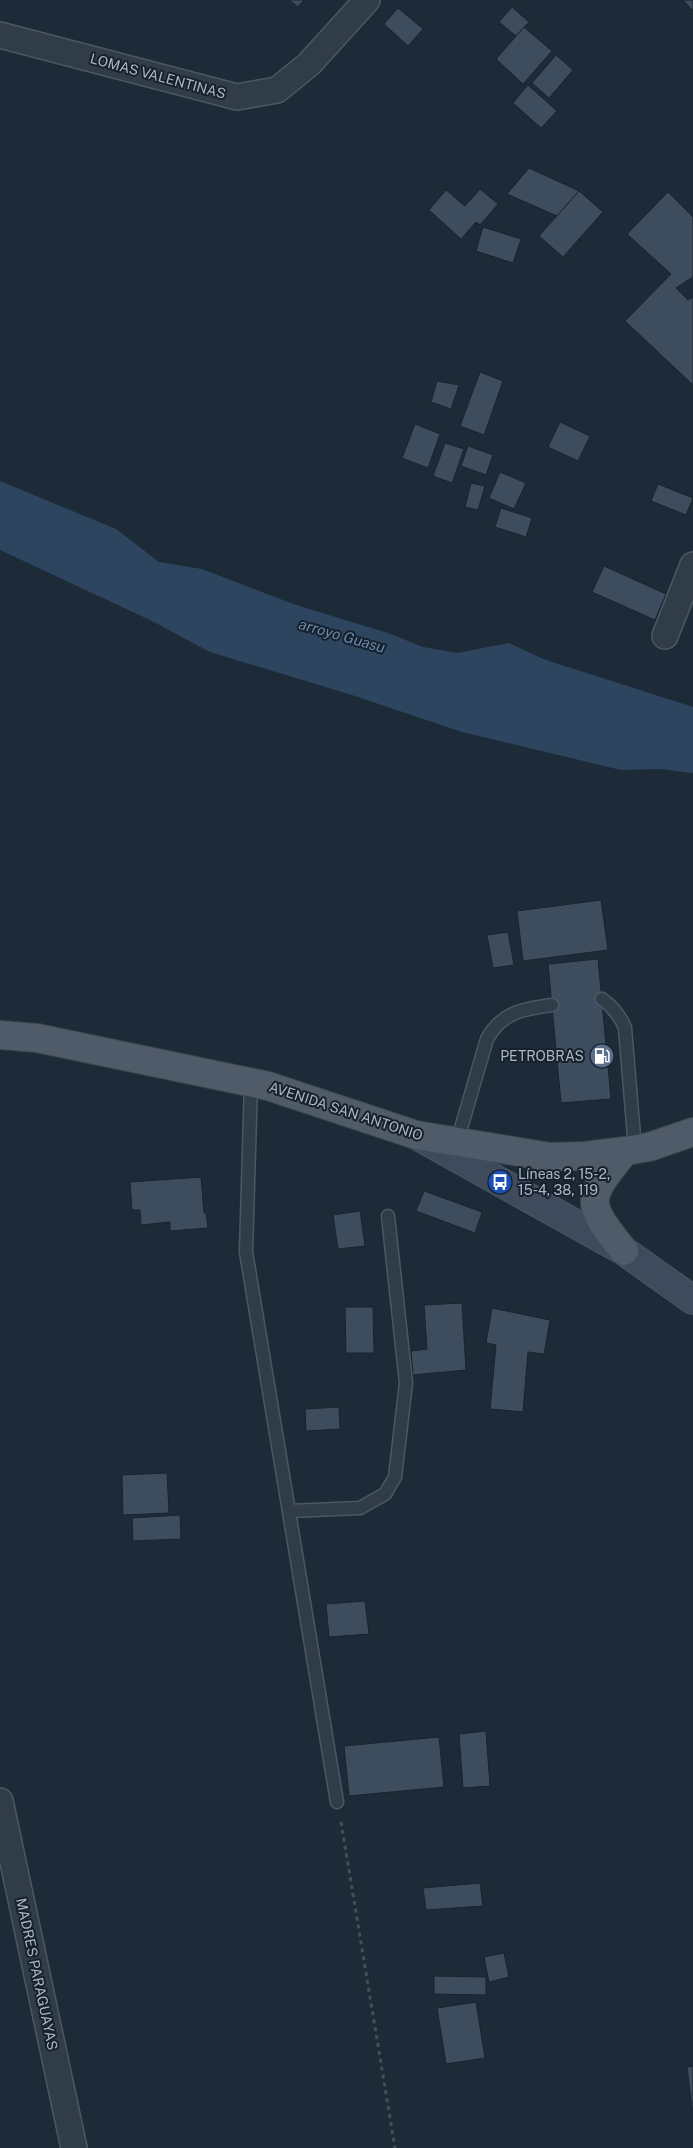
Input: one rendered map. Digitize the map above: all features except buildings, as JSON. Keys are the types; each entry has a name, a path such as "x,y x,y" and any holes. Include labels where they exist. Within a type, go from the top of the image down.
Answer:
{"main road":[{"name":"AVENIDA SAN ANTONIO","path":"0,1035 37,1038 251,1082 416,1135 550,1157 585,1156 649,1147 693,1132"},
{"path":"416,1135 624,1251 693,1300"},
{"path":"624,1251 601,1222 594,1198 602,1179 630,1150"}],"street":[{"name":"LOMAS VALENTINAS","path":"0,34 236,97 277,90 309,64 366,0"},
{"path":"664,636 693,564"},
{"name":"MADRES PARAGUAYAS","path":"0,1801 74,2148"}],"lane":[{"path":"602,999 614,1008 625,1028 630,1150"},
{"path":"457,1142 487,1039 494,1027 507,1016 524,1009 552,1005"},
{"path":"251,1082 246,1252 337,1802"},
{"path":"289,1511 360,1508 384,1494 395,1477 406,1383 388,1216"}],"path":[{"path":"337,1802 395,2148"}],"water":[{"name":"arroyo Guasu","path":"0,481 116,529 159,562 202,569 296,605 388,633 423,647 457,653 509,643 543,659 693,707 693,773 660,769 621,770 462,732 352,695 210,652 152,621 0,550"}],"place":[{"name":"PETROBRAS","path":"602,1056"},
{"name":"Líneas 2, 15-2, 15-4, 38, 119","path":"500,1182"}]}
